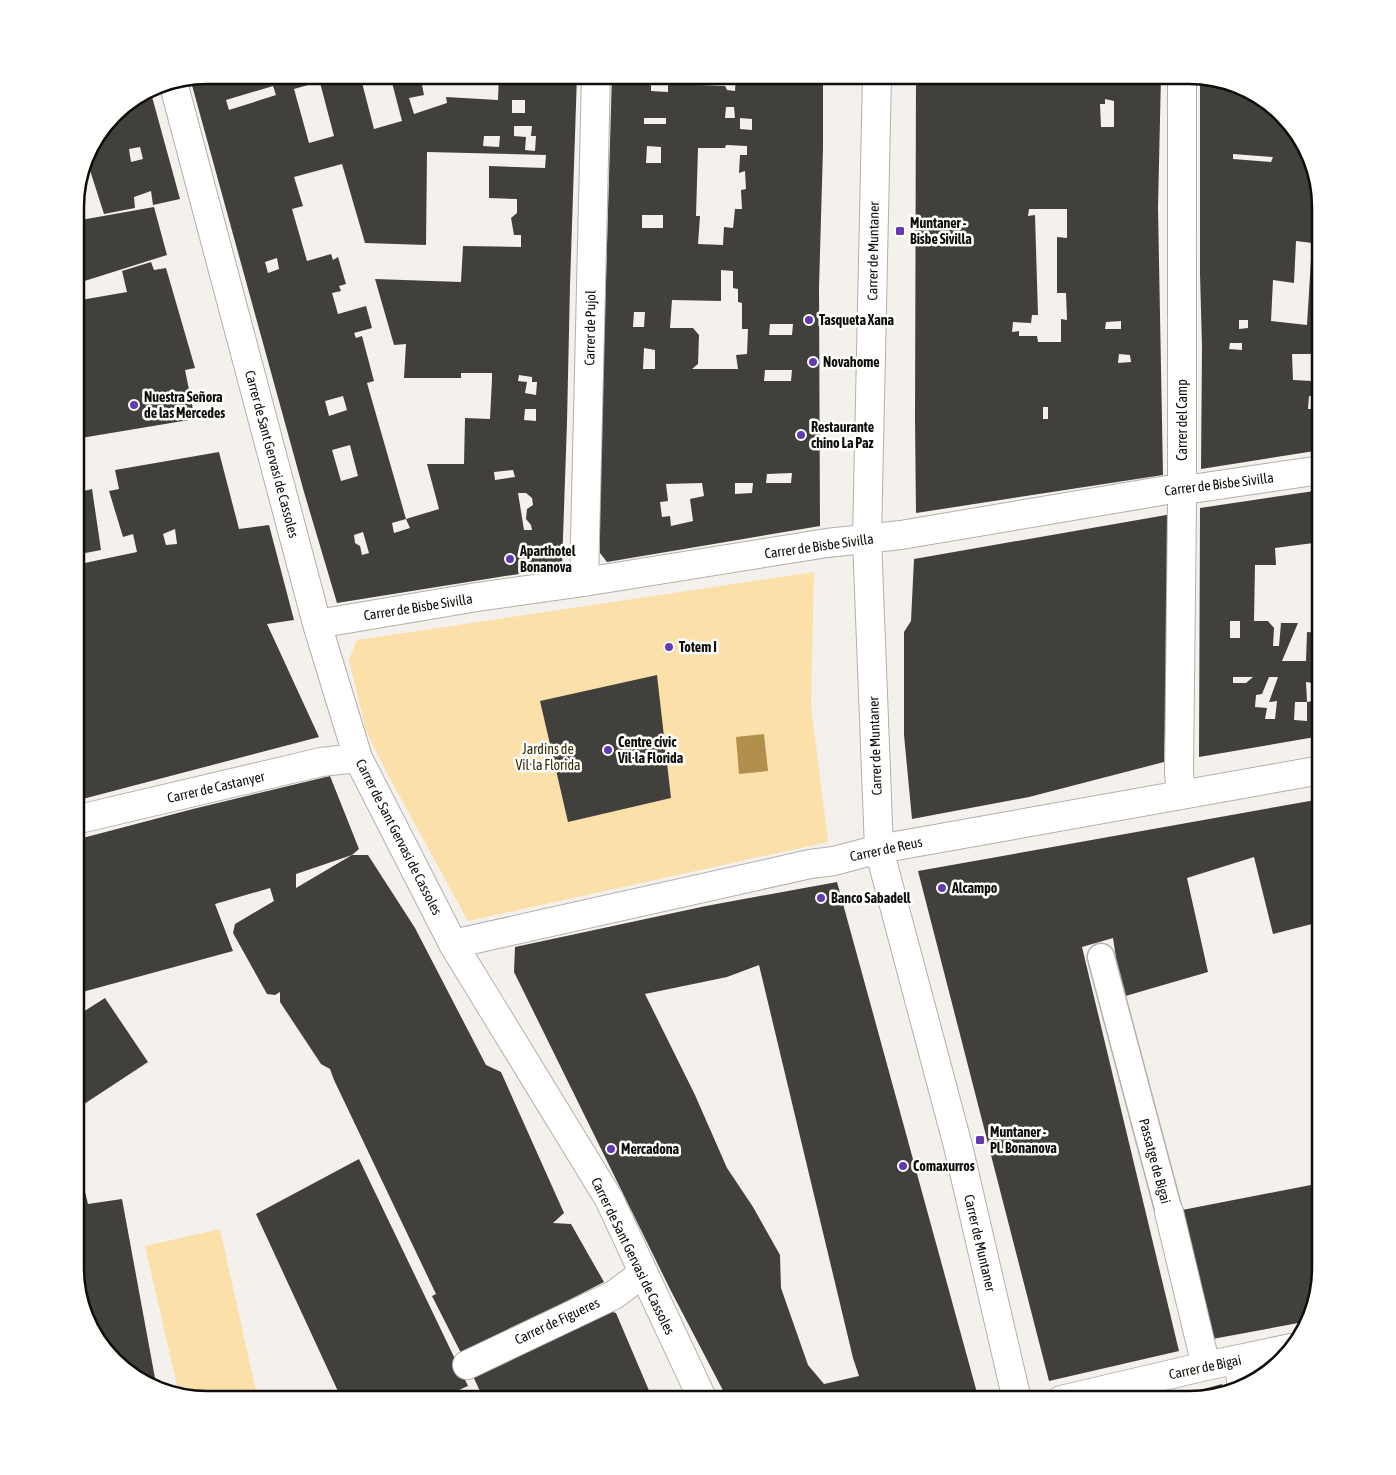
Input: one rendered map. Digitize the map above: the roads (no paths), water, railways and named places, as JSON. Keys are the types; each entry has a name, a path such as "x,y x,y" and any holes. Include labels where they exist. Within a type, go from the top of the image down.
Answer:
{"street":[{"name":"Carrer de Pujol","path":"584,582 596,84"},
{"name":"Carrer de Muntaner","path":"877,84 867,539 879,849 958,1146 1014,1391"},
{"name":"Carrer del Camp","path":"1181,795 1179,772 1182,489 1182,84"},
{"name":"Carrer de Sant Gervasi de Cassoles","path":"175,88 317,624 358,758 453,944 608,1199 699,1391"},
{"name":"Carrer de Bisbe Sivilla","path":"317,624 477,597 827,543 867,539 1182,489 1312,471"},
{"name":"Carrer de Castanyer","path":"84,818 321,762 358,758"},
{"name":"Carrer de Reus","path":"453,944 810,864 834,861 879,849 1312,772"},
{"name":"Passatge de Bigai","path":"1101,957 1169,1212 1206,1366"},
{"name":"Carrer de Figueres","path":"467,1365 614,1294 643,1273"},
{"name":"Carrer de Bigai","path":"1099,1391 1281,1350"},
{"path":"1238,1360 1241,1380"}],"place":[{"name":"Muntaner - Bisbe Sivilla","path":"900,231"},
{"name":"Tasqueta Xana","path":"809,320"},
{"name":"Novahome","path":"813,362"},
{"name":"Nuestra Señora de las Mercedes","path":"134,405"},
{"name":"Restaurante chino La Paz","path":"801,435"},
{"name":"Aparthotel Bonanova","path":"510,559"},
{"name":"Totem I","path":"669,647"},
{"name":"Centre cívic Vil·la Florida","path":"608,750"},
{"name":"Alcampo","path":"942,888"},
{"name":"Banco Sabadell","path":"821,898"},
{"name":"Muntaner - Pl. Bonanova","path":"980,1140"},
{"name":"Mercadona","path":"611,1149"},
{"name":"Comaxurros","path":"903,1166"}],"park label":[{"name":"Jardins de Vil·la Florida","path":"548,758"}]}
